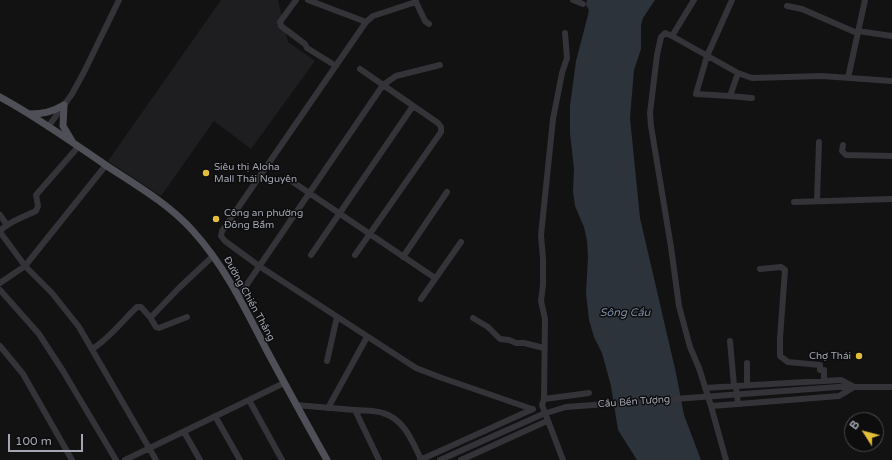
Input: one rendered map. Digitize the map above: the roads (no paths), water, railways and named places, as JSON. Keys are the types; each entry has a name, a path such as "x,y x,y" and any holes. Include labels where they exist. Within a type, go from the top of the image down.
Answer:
{"main road":[{"name":"Đường Chiến Thắng","path":"0,97 76,145 173,212 193,230 214,256 239,296 296,406 327,460"},
{"path":"29,114 43,114 54,111 64,105"},
{"path":"64,105 63,126 76,145"}],"street":[{"path":"48,127 64,105 84,72 119,0"},
{"path":"296,0 280,22 281,26 305,44 307,48 336,66"},
{"path":"308,0 366,22"},
{"path":"573,0 583,4"},
{"path":"672,36 694,0"},
{"path":"732,0 707,56 696,94 752,98"},
{"path":"848,78 865,0"},
{"path":"429,24 425,21 416,1 374,16 366,22 222,231 222,236 224,241 259,266 416,368 532,409"},
{"path":"787,6 802,9 857,32 892,36"},
{"path":"562,460 547,421 543,402 545,319 541,301 544,285 544,259 541,235 553,119 562,73 567,58 565,33"},
{"path":"726,460 711,406 690,347 679,306 670,239 651,126 650,113 657,55 661,37 665,33 672,36 738,73 752,78 822,76 892,82"},
{"path":"239,296 383,85 396,76 440,65"},
{"path":"355,255 441,132 441,128 438,124 360,69"},
{"path":"730,96 738,73"},
{"path":"311,255 413,106"},
{"path":"817,201 819,142"},
{"path":"76,145 36,195 38,206 36,211 7,225 0,232 25,266 52,293 79,327 156,460"},
{"path":"842,145 842,151 846,155 892,156"},
{"path":"0,283 25,266 106,166"},
{"path":"287,178 435,278"},
{"path":"403,257 447,192"},
{"path":"794,202 892,199"},
{"path":"0,215 7,225"},
{"path":"421,298 461,242"},
{"path":"150,317 214,256"},
{"path":"760,269 780,267 785,270 780,356 788,362 820,365 820,370 824,370 824,381"},
{"path":"0,290 39,334 116,460"},
{"path":"92,350 104,341 125,317 138,307 141,307 150,317 154,325 159,328 186,317"},
{"path":"327,360 337,317"},
{"path":"473,318 493,331 500,339 544,348"},
{"path":"328,408 367,337"},
{"path":"730,341 738,404"},
{"path":"0,346 23,374 72,460"},
{"path":"746,363 748,385"},
{"path":"705,388 841,380 854,387"},
{"path":"125,460 284,383"},
{"path":"711,406 838,396 854,387"},
{"name":"Cầu Bến Tượng","path":"440,460 543,414 566,407 854,387 892,387"},
{"path":"296,406 383,413 399,422 404,427 420,460 532,409 543,402 589,393"},
{"path":"249,400 282,460"},
{"path":"355,410 379,460"},
{"path":"215,416 240,460"},
{"path":"463,460 547,421"},
{"path":"184,432 200,460"}],"water":[{"name":"Sông Cầu","path":"587,0 655,0 643,18 641,25 641,49 634,70 630,118 640,218 676,373 684,415 701,460 637,460 618,430 611,386 602,353 594,337 589,320 586,293 588,257 587,241 584,227 575,206 573,191 574,169 570,133 570,106 576,61 589,10 586,5"}],"place":[{"name":"Siêu thị Aloha Mall Thái Nguyên","path":"206,173"},
{"name":"Công an phường Đồng Bẩm","path":"216,219"},
{"name":"Chợ Thái","path":"859,356"}]}
